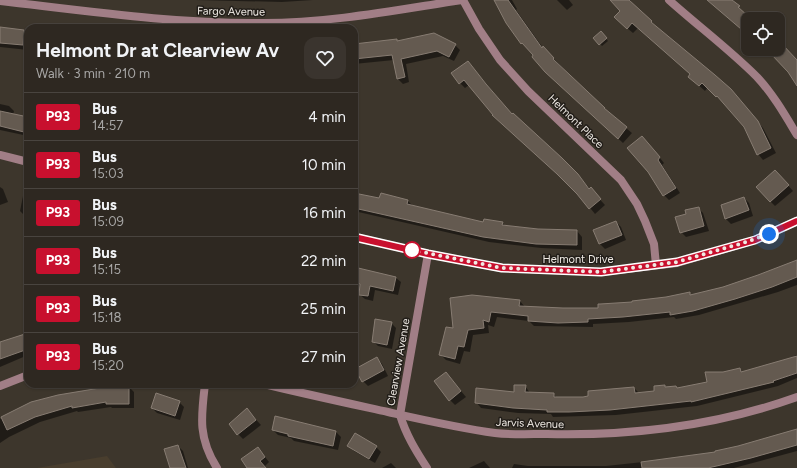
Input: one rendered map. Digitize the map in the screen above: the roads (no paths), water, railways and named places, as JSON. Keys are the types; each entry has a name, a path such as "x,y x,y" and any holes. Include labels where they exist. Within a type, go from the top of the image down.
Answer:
{"street":[{"name":"Fargo Avenue","path":"0,1 186,21 264,23 369,15 463,0"},
{"name":"Helmont Place","path":"463,0 479,29 500,60 528,91 621,180 637,204 645,221 654,244 656,265"},
{"path":"669,0 758,78 775,100 797,135"},
{"path":"0,155 24,161"},
{"name":"Helmont Drive","path":"358,238 428,254 502,268 601,272 677,262 720,251 755,240 797,221"},
{"name":"Clearview Avenue","path":"427,468 408,438 400,415 428,254"},
{"path":"0,386 24,377"},
{"path":"205,388 201,424 204,442 217,468"},
{"name":"Jarvis Avenue","path":"282,388 453,427 497,433 574,435 614,434 656,430 731,417 772,406 797,397"}]}
